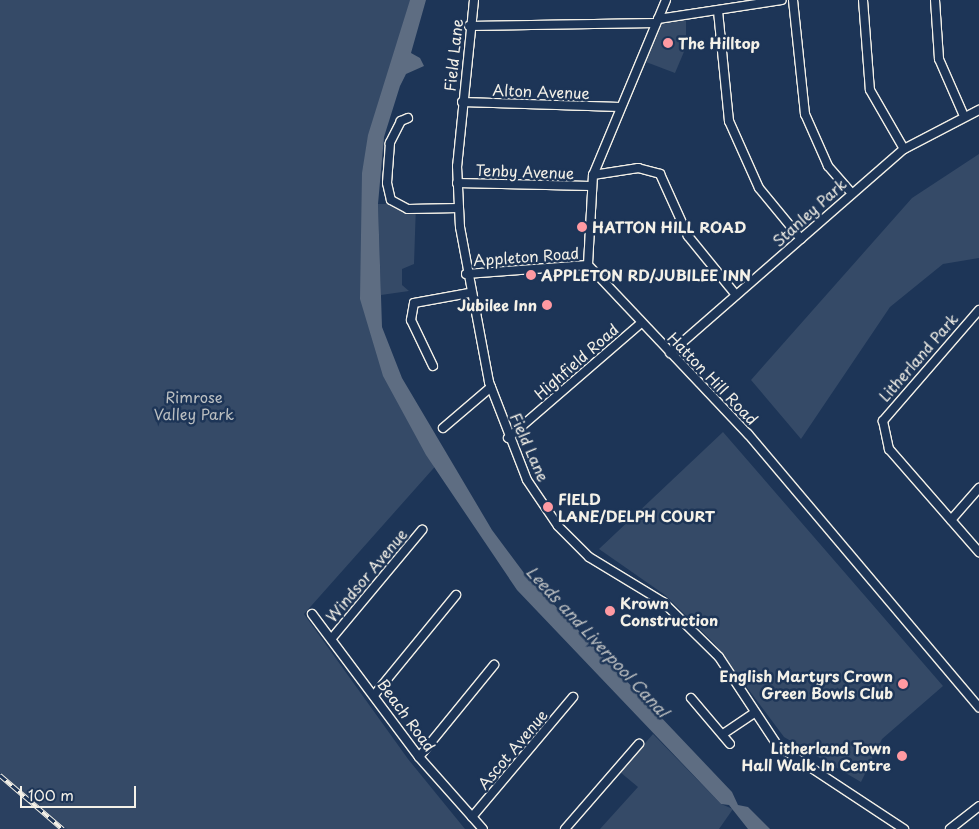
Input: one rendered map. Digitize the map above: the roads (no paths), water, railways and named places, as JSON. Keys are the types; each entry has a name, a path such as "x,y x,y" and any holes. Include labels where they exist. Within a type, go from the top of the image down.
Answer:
{"street":[{"name":"Field Lane","path":"474,0 469,26 457,183 466,274 491,388 508,438 527,480 558,526 589,557 662,602 719,657 754,713 785,752 904,829"},
{"path":"588,265 594,175 620,107 666,0"},
{"path":"469,26 657,21 782,0"},
{"path":"793,0 805,114 828,166 851,192"},
{"path":"863,0 870,90 904,150"},
{"path":"935,0 939,59 964,116"},
{"path":"718,10 726,98 734,138 759,188 801,239"},
{"name":"Alton Avenue","path":"462,102 620,107"},
{"name":"Stanley Park","path":"670,352 801,239 851,192 904,150 964,116 979,110"},
{"path":"408,118 401,121 390,143 387,183 391,200 408,209 459,208"},
{"path":"594,175 638,168 660,174 688,236 736,295"},
{"name":"Tenby Avenue","path":"457,183 592,186"},
{"name":"Appleton Road","path":"466,274 588,265"},
{"name":"Hatton Hill Road","path":"588,265 640,324 670,352 748,434 979,707"},
{"path":"433,366 411,320 414,303 469,293"},
{"name":"Litherland Park","path":"979,310 883,421 888,449 979,552"},
{"name":"Highfield Road","path":"508,438 640,324"},
{"path":"443,428 491,388"},
{"path":"951,520 979,488"},
{"name":"Windsor Avenue","path":"332,638 422,530"},
{"path":"375,694 456,596"},
{"name":"Beach Road","path":"312,614 375,694 419,757 483,829"},
{"path":"419,757 494,665"},
{"name":"Ascot Avenue","path":"472,818 573,697"},
{"path":"691,698 724,734 730,744"},
{"path":"724,734 754,713"},
{"path":"565,829 639,744"},
{"path":"950,829 979,806"}],"railway":[{"path":"0,775 63,829"}],"place":[{"name":"The Hilltop","path":"668,43"},
{"name":"HATTON HILL ROAD","path":"582,227"},
{"name":"APPLETON RD/JUBILEE INN","path":"531,275"},
{"name":"Jubilee Inn","path":"547,305"},
{"name":"FIELD LANE/DELPH COURT","path":"548,507"},
{"name":"Krown Construction","path":"610,611"},
{"name":"English Martyrs Crown Green Bowls Club","path":"903,684"},
{"name":"Litherland Town Hall Walk In Centre","path":"902,756"}],"park label":[{"name":"Rimrose Valley Park","path":"194,404"}],"water label":[{"name":"Leeds and Liverpool Canal","path":"598,641"}]}
